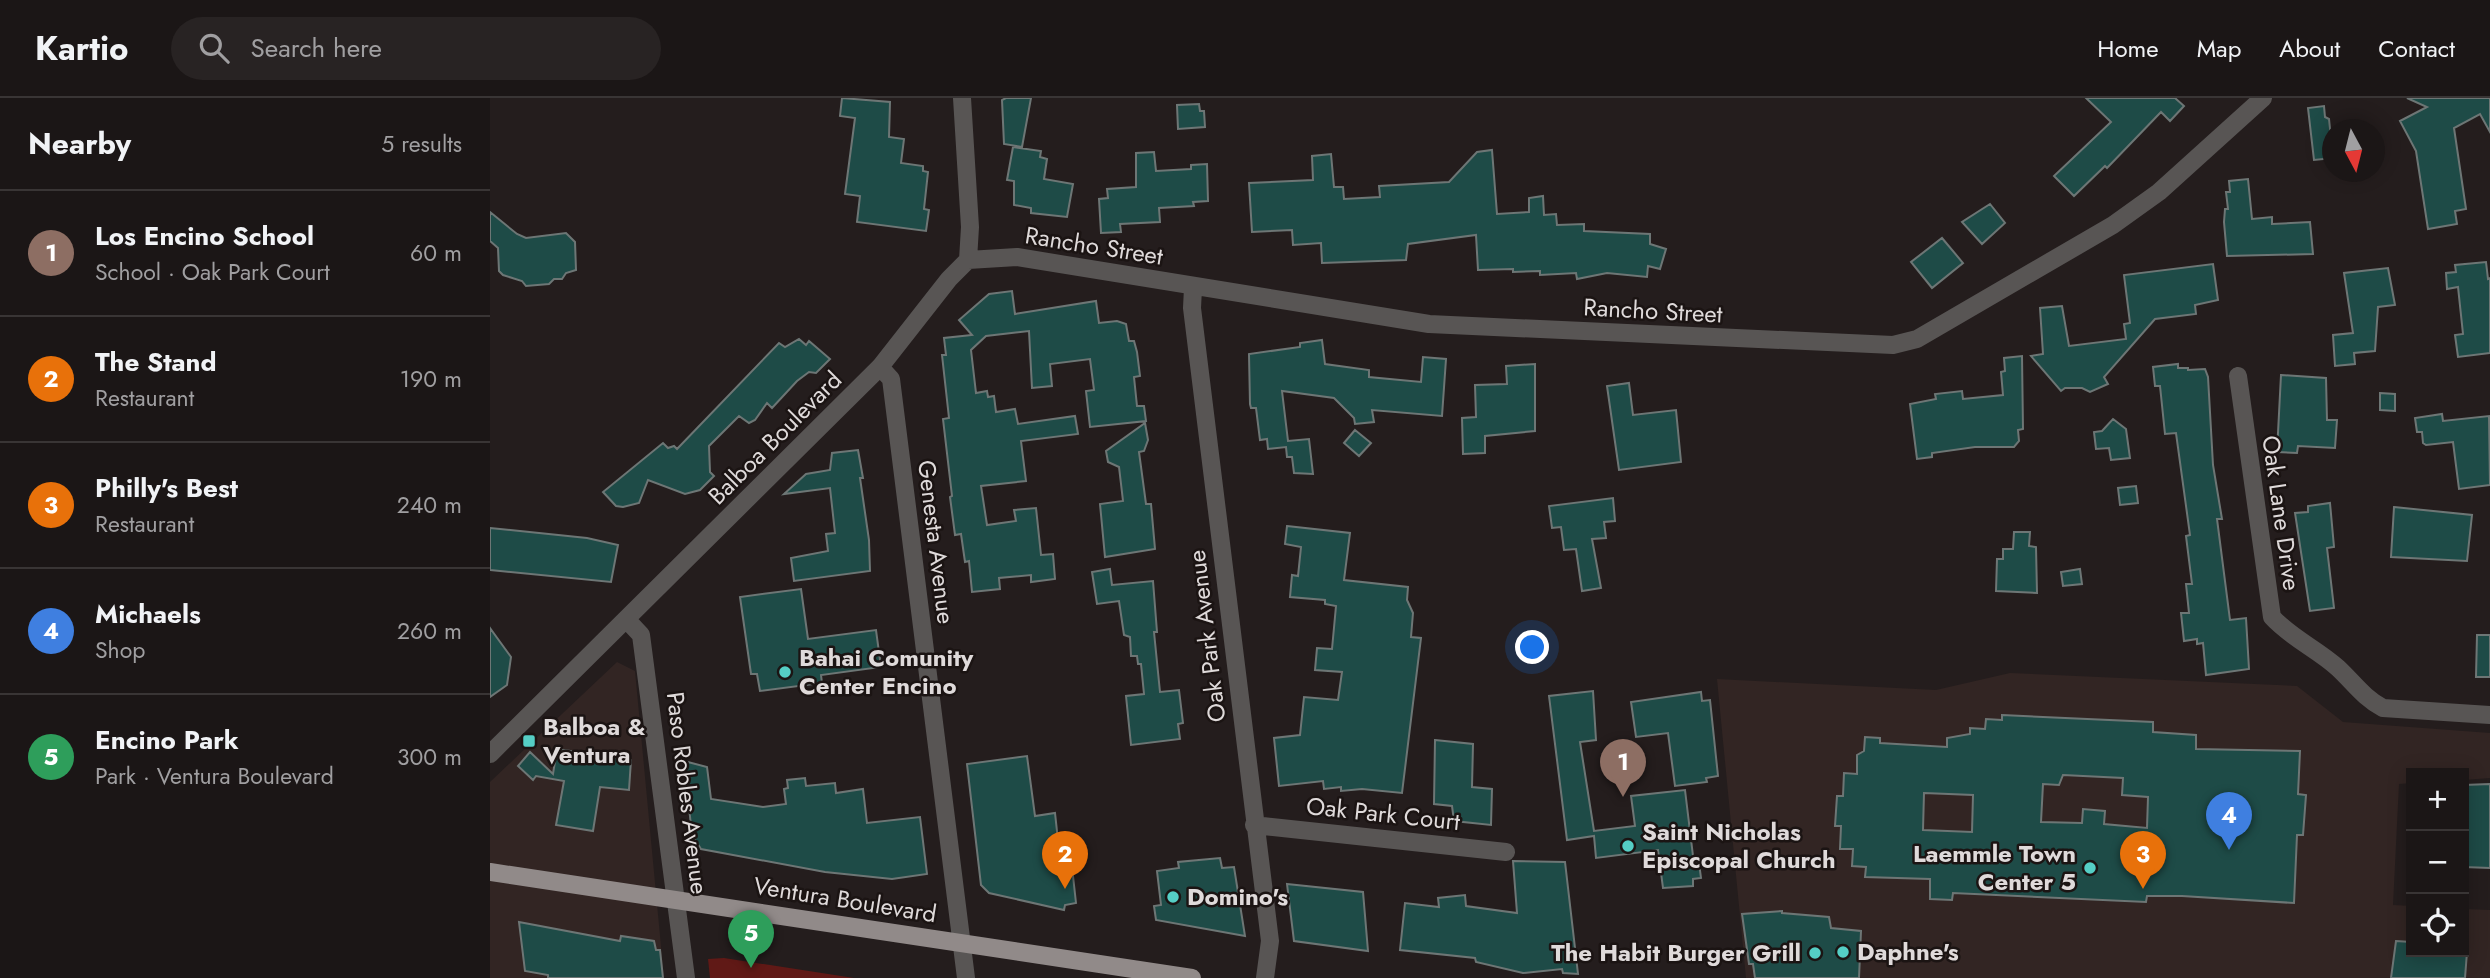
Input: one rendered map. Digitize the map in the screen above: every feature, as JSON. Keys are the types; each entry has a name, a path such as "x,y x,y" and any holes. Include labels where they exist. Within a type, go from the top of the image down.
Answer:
{"main road":[{"name":"Ventura Boulevard","path":"490,872 1192,978"}],"street":[{"path":"962,98 970,228 968,260"},
{"name":"Rancho Street","path":"968,260 1017,257 1193,288 1429,324 1893,345 1917,339 2113,225 2159,192 2263,98"},
{"name":"Balboa Boulevard","path":"490,754 880,367 949,279 968,260"},
{"name":"Oak Park Avenue","path":"1193,288 1192,309 1270,941 1265,978"},
{"name":"Genesta Avenue","path":"880,367 891,379 966,978"},
{"name":"Oak Lane Drive","path":"2238,376 2272,617 2291,636 2337,667 2368,701 2384,708 2490,715"},
{"name":"Paso Robles Avenue","path":"627,620 641,635 686,978"},
{"name":"Oak Park Court","path":"1254,825 1506,852"}],"shaded area":[{"path":"617,662 635,671 664,978 490,978 490,782"},
{"path":"2010,673 2297,686 2343,722 2490,733 2490,778 2469,780 2469,768 2406,768 2406,783 2399,784 2393,905 2406,906 2406,957 2469,957 2469,909 2490,910 2490,978 1746,978 1717,679 1936,690"},
{"path":"724,958 854,978 710,978 708,959"}],"building":[{"path":"842,98 890,102 889,137 904,139 901,163 923,166 923,171 928,172 924,209 929,210 926,231 857,222 860,196 845,194 855,118 840,116"},
{"path":"1031,98 1022,147 1004,144 1002,100"},
{"path":"2086,98 2175,98 2184,106 2170,121 2161,112 2107,168 2105,166 2074,196 2054,176 2111,122"},
{"path":"2407,98 2490,98 2490,132 2480,114 2454,128 2466,209 2455,211 2457,224 2428,229 2416,151 2400,121 2427,107"},
{"path":"1199,104 1200,111 1204,111 1205,127 1178,129 1177,105"},
{"path":"2324,106 2325,117 2329,119 2322,119 2322,159 2314,160 2308,108"},
{"path":"1013,147 1041,151 1040,157 1047,159 1044,179 1073,184 1067,217 1031,213 1031,208 1014,205 1014,181 1007,180"},
{"path":"1492,150 1497,214 1529,212 1529,198 1543,196 1544,215 1556,214 1557,225 1584,224 1584,231 1650,234 1650,244 1666,249 1660,269 1648,266 1647,277 1607,273 1577,279 1576,273 1540,275 1540,271 1478,270 1476,235 1408,244 1406,260 1322,263 1321,243 1293,245 1292,230 1252,232 1249,183 1313,180 1312,156 1331,154 1334,187 1343,187 1344,199 1380,197 1379,186 1449,182 1477,152"},
{"path":"1154,152 1156,171 1191,169 1191,165 1207,164 1208,201 1193,202 1194,206 1159,208 1160,222 1120,224 1121,232 1101,233 1099,199 1108,198 1107,189 1136,187 1136,153"},
{"path":"2248,179 2252,219 2272,217 2272,224 2310,222 2313,254 2227,256 2224,222 2225,209 2228,209 2226,192 2230,192 2229,181"},
{"path":"1990,204 2005,223 1982,244 1962,222"},
{"path":"490,212 526,238 566,233 575,242 576,270 566,273 562,279 554,279 549,284 526,286 522,281 503,275 499,271 498,248 490,241"},
{"path":"1942,238 1963,263 1932,288 1911,262"},
{"path":"2486,262 2488,279 2490,278 2490,353 2458,357 2455,335 2463,334 2458,287 2447,289 2446,273 2456,272 2455,265"},
{"path":"2213,264 2218,300 2195,305 2196,314 2155,319 2104,377 2108,384 2090,392 2082,388 2065,388 2061,391 2031,356 2043,354 2040,308 2062,306 2069,346 2126,339 2124,324 2130,323 2124,275"},
{"path":"2388,268 2395,305 2378,307 2375,351 2354,353 2355,364 2335,366 2333,335 2353,333 2344,273"},
{"path":"1012,291 1015,314 1096,301 1099,323 1117,321 1126,324 1129,341 1134,341 1137,352 1140,376 1134,377 1137,406 1144,406 1146,421 1090,427 1086,391 1094,390 1090,359 1050,364 1052,386 1032,388 1029,331 986,336 971,350 976,393 987,391 988,397 994,396 996,412 1015,409 1018,424 1075,416 1078,434 1021,441 1026,481 981,486 987,525 1016,521 1014,510 1036,508 1041,555 1053,554 1055,579 1031,582 1031,575 999,578 1000,589 972,592 969,561 965,562 961,534 955,535 950,497 943,419 949,418 942,355 946,355 944,338 972,335 959,320 989,294"},
{"path":"799,339 806,345 809,341 830,359 816,373 809,372 797,381 772,408 767,403 755,420 749,423 739,416 709,446 710,472 714,476 700,490 685,494 648,480 639,503 623,507 616,506 603,492 663,443 668,448 674,446 677,449 779,343 785,347"},
{"path":"1322,340 1325,364 1369,370 1369,377 1421,382 1423,357 1446,359 1442,416 1372,410 1374,422 1355,424 1354,418 1334,398 1282,391 1288,441 1309,439 1313,474 1294,473 1292,457 1287,457 1286,447 1268,449 1267,439 1260,440 1256,408 1251,408 1250,404 1249,354 1300,347 1300,343"},
{"path":"2022,356 2023,429 2018,430 2019,441 2014,447 1975,447 1932,453 1932,457 1917,459 1910,404 1936,399 1935,394 1962,391 1963,399 2003,395 2001,372 2005,371 2004,358"},
{"path":"1535,364 1535,431 1485,436 1485,453 1463,454 1462,418 1476,417 1475,385 1507,384 1506,366"},
{"path":"2178,364 2178,368 2188,370 2205,369 2208,377 2213,465 2222,519 2217,519 2230,620 2246,618 2249,669 2206,675 2203,643 2197,644 2197,639 2184,641 2181,613 2189,613 2186,584 2192,584 2186,536 2190,535 2176,433 2165,434 2160,386 2155,386 2153,367"},
{"path":"2281,375 2326,378 2327,420 2337,420 2335,448 2298,446 2297,453 2277,452"},
{"path":"1629,383 1633,415 1676,410 1681,462 1619,470 1607,386"},
{"path":"2380,393 2395,394 2395,411 2380,410"},
{"path":"2442,414 2443,421 2489,416 2490,485 2459,489 2453,442 2423,443 2422,432 2417,432 2415,418"},
{"path":"2113,419 2126,429 2130,458 2111,460 2109,448 2096,449 2094,432 2102,431"},
{"path":"1145,423 1148,440 1144,451 1139,452 1146,504 1151,504 1155,549 1105,557 1100,504 1123,501 1119,467 1108,462 1106,451"},
{"path":"1355,430 1371,443 1359,456 1344,443"},
{"path":"858,450 863,478 860,478 869,540 870,571 794,581 791,558 828,551 826,534 835,533 830,488 784,494 806,474 830,470 832,453"},
{"path":"2136,486 2138,503 2120,505 2118,488"},
{"path":"1613,498 1615,521 1604,522 1606,538 1592,539 1601,588 1582,591 1576,549 1564,550 1561,527 1552,528 1549,506"},
{"path":"2330,503 2334,547 2327,548 2334,608 2310,611 2295,513 2308,512 2308,506"},
{"path":"2394,507 2472,515 2467,561 2391,557"},
{"path":"1287,526 1350,533 1344,580 1408,587 1407,600 1413,613 1411,637 1421,638 1402,793 1362,789 1341,791 1341,787 1324,789 1323,781 1279,786 1274,738 1300,735 1304,697 1338,700 1342,672 1315,670 1317,648 1332,649 1336,606 1325,604 1325,600 1290,597 1292,575 1298,576 1301,547 1285,544"},
{"path":"490,528 587,538 618,545 611,582 490,570"},
{"path":"2014,532 2030,532 2029,546 2036,547 2037,593 1996,591 1997,559 2003,559 2003,549 2013,549"},
{"path":"1110,569 1112,585 1153,581 1157,632 1154,632 1160,692 1179,690 1183,723 1178,724 1180,739 1131,745 1126,696 1144,694 1141,664 1138,664 1137,656 1131,656 1130,637 1124,635 1119,601 1097,604 1092,572"},
{"path":"2080,569 2082,584 2063,586 2061,572"},
{"path":"801,589 808,639 876,630 881,667 821,675 822,683 760,691 757,674 751,674 740,597"},
{"path":"490,628 511,657 507,685 490,697"},
{"path":"2477,635 2490,635 2490,677 2476,677"},
{"path":"1593,691 1596,740 1580,742 1594,831 1635,826 1631,796 1685,790 1694,864 1699,863 1701,878 1693,879 1693,886 1663,888 1658,850 1596,858 1594,836 1567,840 1549,696"},
{"path":"1701,692 1702,701 1710,700 1718,776 1706,778 1707,782 1675,786 1668,733 1636,737 1631,702"},
{"path":"2002,715 2153,722 2153,732 2196,735 2196,749 2300,751 2298,794 2306,795 2303,835 2297,835 2294,903 2182,896 2147,896 2146,902 1953,893 1952,900 1930,899 1930,879 1865,877 1866,867 1852,866 1853,849 1840,849 1841,826 1835,826 1837,796 1843,796 1844,773 1857,774 1857,755 1864,751 1865,737 1880,738 1880,743 1947,747 1947,738 1970,734 1970,728 1985,729 1986,719 2002,720","holes":["2063,775 2123,778 2122,795 2148,797 2147,828 2104,824 2105,811 2083,809 2082,823 2041,822 2043,784 2059,785","1924,793 1973,795 1972,832 1923,830"]},
{"path":"1435,740 1473,744 1472,787 1492,789 1491,825 1454,821 1452,806 1434,804"},
{"path":"557,749 631,760 629,790 600,787 593,831 556,825 564,781 536,776 533,780 518,766 530,752 553,774"},
{"path":"1027,756 1035,816 1055,813 1061,868 1072,867 1076,903 1065,905 1064,910 989,893 981,885 967,764"},
{"path":"684,761 707,767 711,799 763,807 786,804 784,789 788,788 787,780 805,778 806,786 835,783 836,793 863,789 867,823 920,817 927,874 892,879 825,872 701,849 692,835"},
{"path":"2490,784 2490,868 2469,867 2469,785"},
{"path":"1220,858 1222,868 1234,867 1245,936 1156,920 1154,906 1161,905 1157,871 1179,868 1178,862"},
{"path":"1513,861 1565,862 1578,974 1563,973 1562,969 1523,973 1476,962 1475,958 1400,950 1405,903 1439,907 1438,898 1465,895 1466,906 1517,913"},
{"path":"1287,884 1363,892 1368,951 1294,941"},
{"path":"1782,911 1829,917 1831,928 1861,931 1859,978 1755,978 1753,964 1749,964 1742,914"},
{"path":"519,922 620,941 621,936 654,941 656,950 660,950 663,978 548,978 548,975 525,971"},
{"path":"2396,941 2406,942 2406,957 2467,957 2465,978 2391,978"}],"place":[{"name":"Bahai Comunity Center Encino","path":"785,672"},
{"name":"Balboa & Ventura","path":"529,741"},
{"name":"Los Encino School","path":"1623,797"},
{"name":"Saint Nicholas Episcopal Church","path":"1628,846"},
{"name":"Michaels","path":"2229,850"},
{"name":"Laemmle Town Center 5","path":"2090,868"},
{"name":"The Stand","path":"1065,889"},
{"name":"Philly's Best","path":"2143,889"},
{"name":"Domino's","path":"1173,897"},
{"name":"Daphne's","path":"1843,952"},
{"name":"The Habit Burger Grill","path":"1815,953"},
{"name":"Encino Park","path":"751,968"}]}
